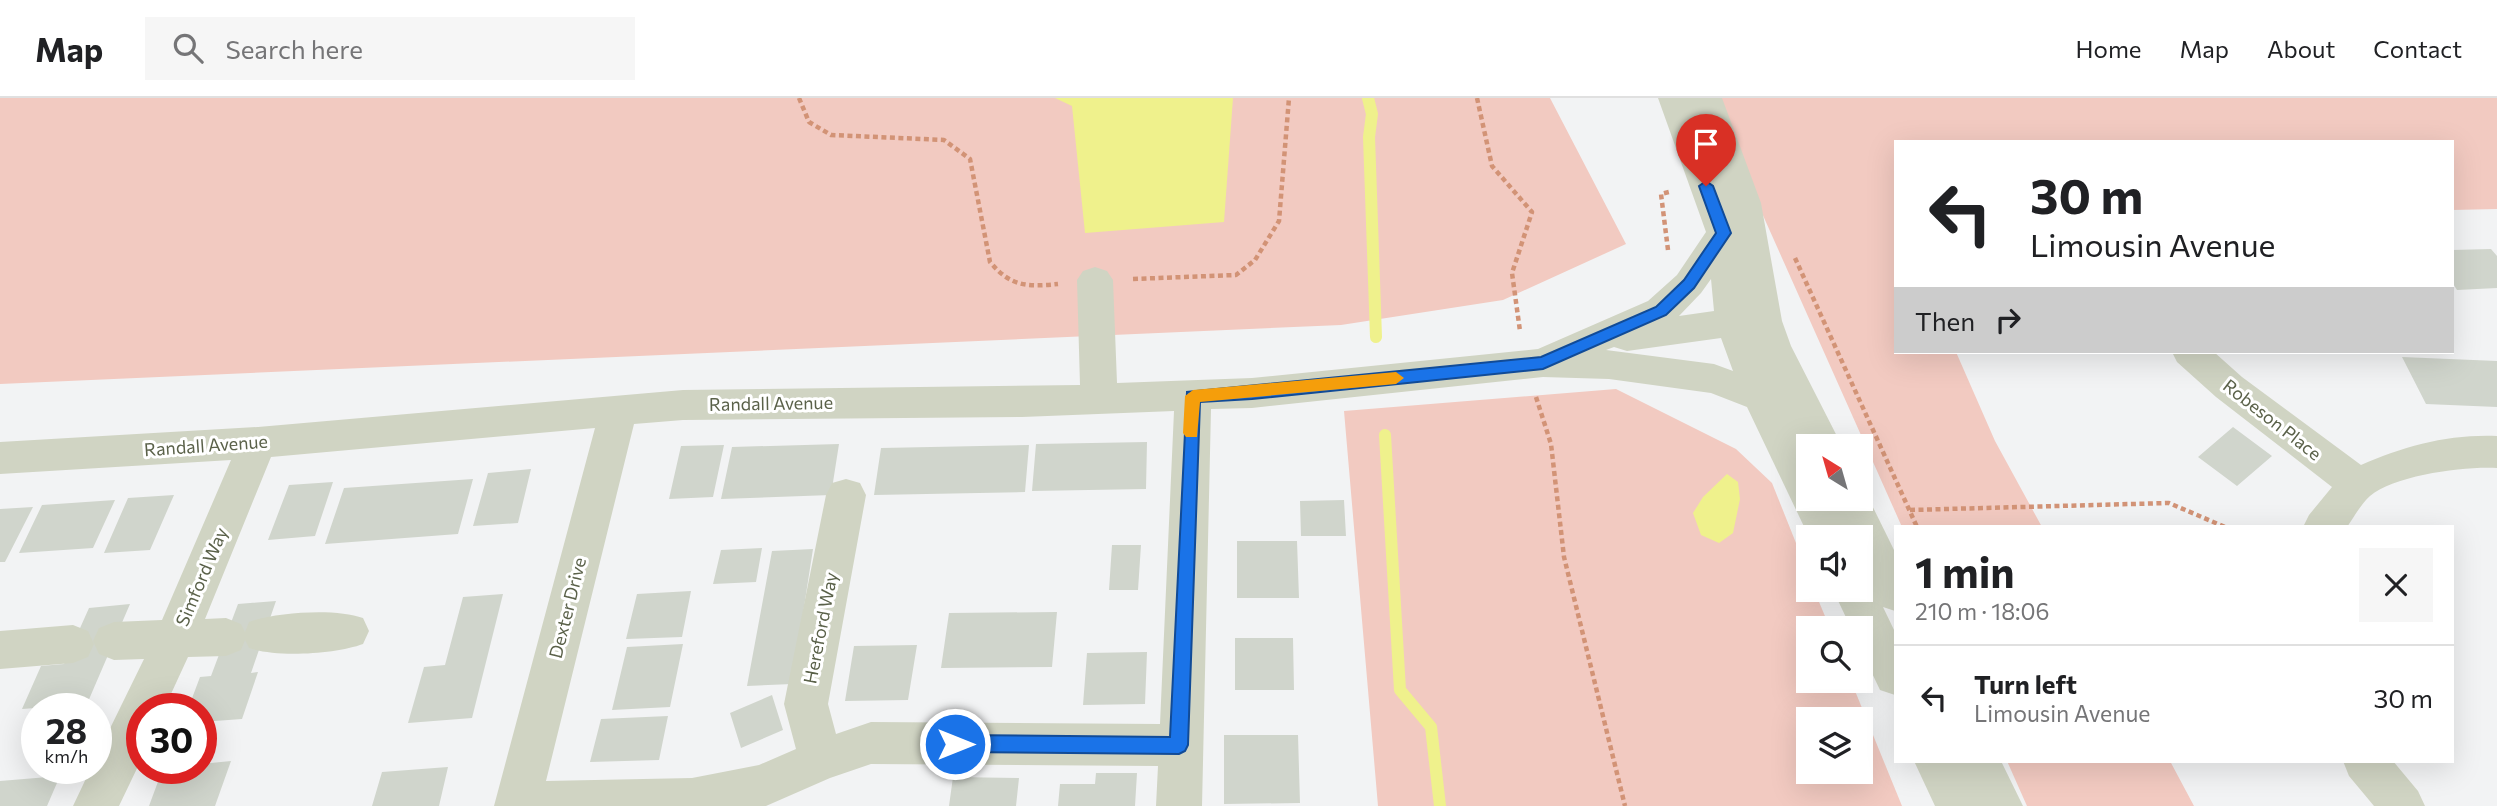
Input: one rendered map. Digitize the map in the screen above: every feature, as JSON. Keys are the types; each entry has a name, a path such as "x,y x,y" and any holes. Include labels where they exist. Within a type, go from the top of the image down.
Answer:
{"street":[{"path":"1674,98 1724,233 1753,334 1816,434"},
{"path":"1706,98 1744,203 1753,334 1761,397 1796,468"},
{"name":"Randall Avenue","path":"1599,354 1661,311 1689,284 1724,233"},
{"path":"1096,280 1099,399"},
{"path":"1599,354 1753,334"},
{"name":"Randall Avenue","path":"0,458 258,443 683,405 1099,399 1252,393 1530,356 1599,354 1714,379 1761,397"},
{"name":"Robeson Place","path":"2192,354 2229,387 2357,484"},
{"path":"1179,806 1193,396"},
{"name":"Dexter Drive","path":"517,804 619,410"},
{"name":"Simford Way","path":"150,693 258,443"},
{"path":"2325,525 2357,484 2407,462 2472,451 2497,452"},
{"name":"Hereford Way","path":"821,760 806,704 846,495"},
{"path":"1855,511 1894,591"},
{"path":"1860,602 1894,674"},
{"path":"114,641 348,631"},
{"path":"0,650 73,644"},
{"name":"Simford Way","path":"96,806 126,743"},
{"path":"517,804 764,796 821,760 871,743 1179,745"},
{"path":"1937,763 1958,806"},
{"path":"1979,763 2000,806"},
{"path":"2367,763 2402,806"}],"path":[{"path":"799,98 805,118 813,128 831,135 944,140 957,147 970,159 989,262 1001,275 1027,287 1096,280 1236,275 1255,260 1279,221 1289,98"},
{"path":"1477,98 1492,166 1532,212 1512,273 1551,444 1564,557 1625,806"},
{"path":"1662,260 1668,251 1661,194 1706,186"},
{"path":"1791,250 1916,525"},
{"path":"1910,510 2169,503 2220,525"}],"shaded area":[{"path":"0,98 1550,98 1626,244 1503,300 1341,325 0,384"},
{"path":"1055,98 1233,98 1224,222 1085,233 1072,106"},
{"path":"1705,98 2497,98 2497,209 2454,210 2454,140 1894,140 1894,354 1957,354 1995,441 2041,525 1901,525 1873,462 1873,434 1861,434 1753,193"},
{"path":"1616,389 1736,449 1772,483 1796,543 1796,602 1819,602 1825,616 1796,616 1796,693 1856,693 1862,707 1796,707 1796,784 1873,784 1873,735 1902,806 1378,806 1344,411"},
{"path":"1727,474 1738,482 1740,499 1733,533 1719,543 1701,535 1693,513 1703,497"},
{"path":"2008,763 2171,763 2194,806 2027,806"}],"building":[{"path":"2491,249 2497,256 2497,288 2457,290 2454,285 2454,250"},
{"path":"2402,357 2497,361 2497,407 2426,404"},
{"path":"2233,427 2272,456 2237,486 2198,457"},
{"path":"1147,442 1146,489 1032,491 1036,444"},
{"path":"839,444 831,495 721,499 732,447"},
{"path":"724,445 713,497 669,499 681,446"},
{"path":"1029,445 1025,492 874,495 881,448"},
{"path":"531,469 518,523 473,526 488,473"},
{"path":"473,479 458,534 325,544 344,488"},
{"path":"333,482 315,536 268,540 289,485"},
{"path":"174,495 150,550 104,553 128,498"},
{"path":"115,500 93,548 19,553 42,505"},
{"path":"1344,500 1346,536 1301,536 1300,501"},
{"path":"33,507 5,562 0,562 0,509"},
{"path":"1237,541 1297,541 1299,598 1237,598"},
{"path":"1112,545 1141,545 1138,590 1109,590"},
{"path":"762,548 756,582 713,584 721,550"},
{"path":"813,549 792,684 747,686 772,551"},
{"path":"691,591 682,637 626,639 637,594"},
{"path":"503,594 472,718 408,723 424,667 445,665 463,597"},
{"path":"276,601 251,673 258,672 242,719 217,721 217,693 194,693 200,677 211,676 238,604"},
{"path":"130,604 92,693 29,693 41,666 64,664 89,608"},
{"path":"1057,612 1052,667 941,668 949,613"},
{"path":"1235,638 1293,638 1294,690 1235,690"},
{"path":"683,644 670,707 612,710 627,647"},
{"path":"917,645 908,700 845,701 854,646"},
{"path":"1147,652 1145,704 1083,705 1087,653"},
{"path":"772,695 783,730 741,748 730,713"},
{"path":"668,716 659,760 590,762 601,719"},
{"path":"1224,735 1298,735 1300,803 1224,804"},
{"path":"231,761 215,806 149,806 157,784 217,784 217,762"},
{"path":"448,767 439,806 372,806 382,772"},
{"path":"1096,773 1137,773 1135,806 1058,806 1060,784 1095,784"},
{"path":"953,777 1019,778 1016,806 949,806"},
{"path":"21,779 21,784 57,784 47,806 0,806 0,781"}],"waterway":[{"path":"1368,98 1372,114 1369,137 1376,337"},
{"path":"1385,435 1400,690 1431,727 1440,806"}],"slow traffic":[{"path":"1191,433 1193,396 1252,393 1396,378"}],"route":[{"path":"955,744 1179,745 1193,396 1252,393 1543,363 1661,311 1689,284 1724,233 1706,186"}]}
